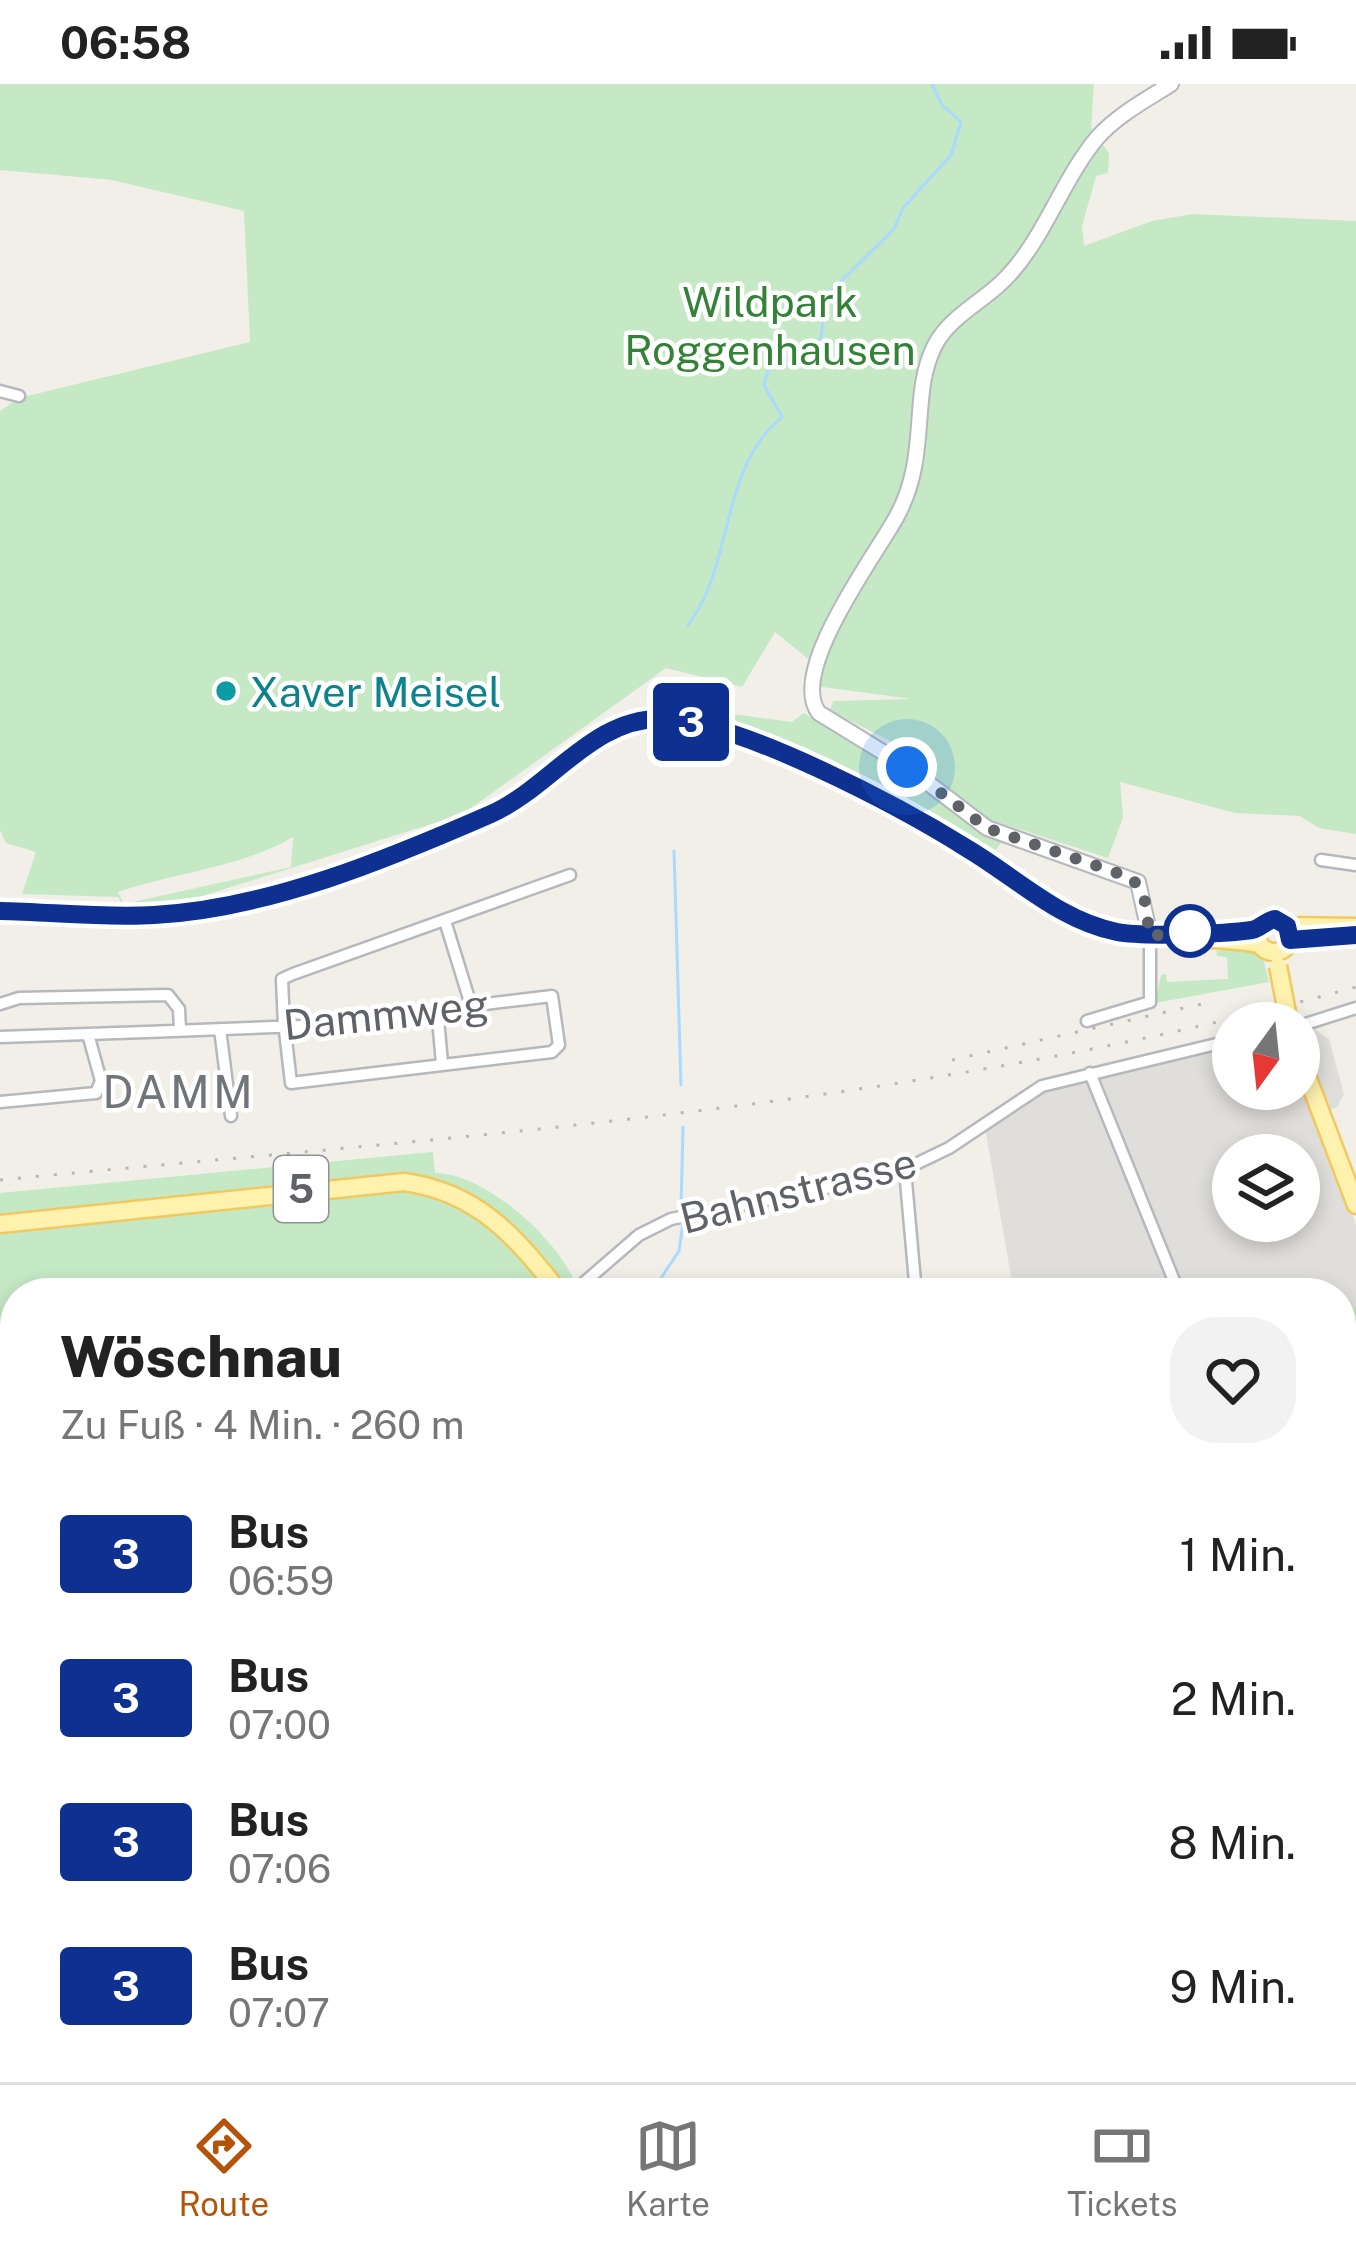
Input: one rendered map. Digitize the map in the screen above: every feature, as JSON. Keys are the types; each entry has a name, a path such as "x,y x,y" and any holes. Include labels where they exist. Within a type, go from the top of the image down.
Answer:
{"main road":[{"path":"0,911 175,913 323,878 514,803 590,744 620,727 651,719 727,730 944,835 1072,917 1112,931 1275,943 1356,931"},
{"path":"1275,943 1285,1002"},
{"path":"1319,1110 1356,1205"},
{"name":"5","path":"0,1224 336,1185 412,1183 460,1197 493,1217 547,1278"}],"street":[{"path":"1087,1022 1150,1002 1150,936 1144,896 1132,878 987,828 907,767 819,713 811,694 812,680 838,614 914,478 934,347 958,318 1009,275 1098,138 1172,84"},
{"path":"0,391 19,396"},
{"path":"1321,860 1356,865"},
{"path":"436,1008 442,1064 291,1083 282,980 570,875"},
{"path":"445,922 471,1005"},
{"path":"0,1004 19,998 168,995 179,1009 181,1030"},
{"name":"Dammweg","path":"0,1037 284,1027 552,996 559,1045 552,1052 442,1064"},
{"path":"1320,1020 1356,1009"},
{"path":"220,1029 231,1116"},
{"path":"0,1102 101,1089 88,1034"},
{"name":"Bahnstrasse","path":"589,1278 631,1242 691,1212 835,1189 905,1170 949,1148 1015,1099 1090,1073 1212,1045"},
{"path":"1090,1073 1173,1278"},
{"path":"905,1170 915,1278"}],"shaded area":[{"path":"1320,1033 1329,1039 1344,1094 1337,1107 1312,1118 1328,1145 1356,1225 1356,1278 1011,1278 984,1122 1042,1086 1212,1045 1212,1110 1320,1110"}],"green space":[{"name":"Wildpark Roggenhausen","path":"0,84 1094,84 1091,128 1109,153 1108,173 1096,176 1082,226 1084,246 1152,221 1193,214 1356,221 1356,834 1319,828 1300,816 1235,813 1120,782 1123,818 1108,858 988,819 887,739 830,711 833,701 912,699 815,686 812,662 775,632 742,687 666,668 463,814 199,897 123,905 118,897 22,894 36,852 6,843 0,830 0,411 19,398 250,342 244,211 112,180 0,170","holes":["293,837 291,867 124,904 118,892 230,863"]},
{"path":"715,712 792,722 804,713 925,787 973,828 1002,841 996,850 769,738 709,717"},
{"path":"1241,947 1263,958 1269,982 1155,1003 1161,975 1166,974 1167,982 1228,979 1227,957 1217,956 1216,951"},
{"path":"433,1152 435,1173 476,1184 518,1212 554,1249 572,1278 555,1278 511,1227 474,1200 398,1176 0,1219 0,1193"},
{"path":"405,1187 474,1212 506,1237 540,1278 0,1278 0,1230"}],"waterway":[{"path":"688,625 714,574 747,462 782,417 764,385 768,371 821,339 825,297 894,229 903,208 951,155 961,122 942,105 932,84"},
{"path":"674,851 681,1085"},
{"path":"681,1207 683,1127"},
{"path":"661,1278 679,1251 683,1223"}],"railway":[{"path":"0,1180 512,1132 852,1090 1189,1029 1356,987"},
{"path":"952,1060 1215,1001"}],"bus line":[{"name":"3","path":"0,911 175,913 323,878 492,814 531,793 604,734 663,718 727,730 758,742 968,848 1043,902 1101,928 1150,936 1169,931 1258,929 1275,919 1290,930 1290,940 1356,935"}],"place":[{"name":"Xaver Meisel","path":"226,691"}],"district":[{"name":"DAMM","path":"179,1091"}],"route":[{"path":"907,767 987,828 1138,882 1150,936 1190,931"}]}
